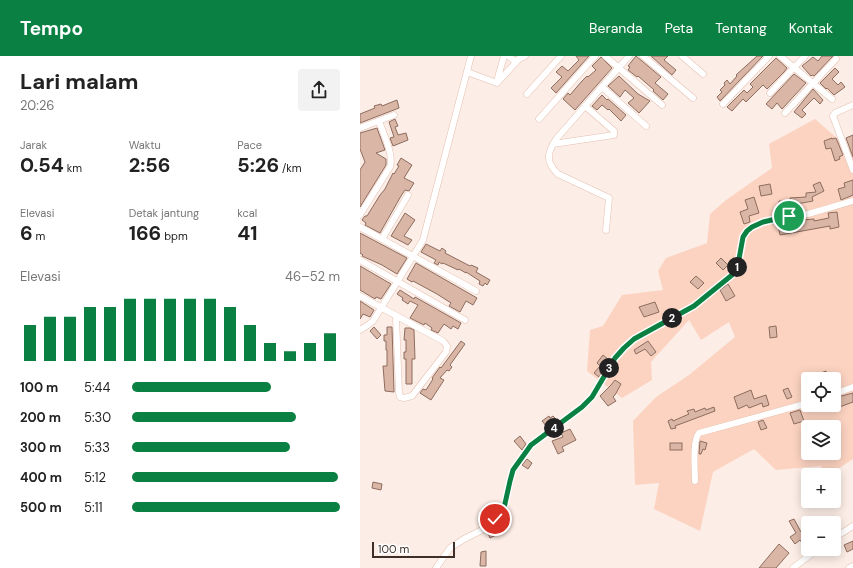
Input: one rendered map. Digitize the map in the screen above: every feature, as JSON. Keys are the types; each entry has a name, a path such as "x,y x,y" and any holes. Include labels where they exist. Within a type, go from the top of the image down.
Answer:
{"street":[{"path":"360,330 371,323 382,308 414,256 425,233 471,56"},
{"path":"497,83 504,56"},
{"path":"508,56 518,60"},
{"path":"497,83 518,60 525,56"},
{"path":"526,94 561,56"},
{"path":"539,120 595,56"},
{"path":"605,56 662,105"},
{"path":"606,230 609,198 558,174 552,168 549,159 549,152 553,144 629,56"},
{"path":"643,56 693,98"},
{"path":"682,56 703,74"},
{"path":"723,104 769,56"},
{"path":"780,56 832,99"},
{"path":"770,94 805,56"},
{"path":"785,114 836,59"},
{"path":"467,72 497,83"},
{"path":"602,87 646,126"},
{"path":"553,144 614,135 614,131 585,106"},
{"path":"853,106 835,113 834,116 853,170"},
{"path":"360,128 394,115"},
{"path":"360,215 392,164 391,156 379,121"},
{"path":"382,239 408,195"},
{"path":"436,568 450,548 482,530 501,513 504,508 513,470 531,445 582,407 592,397 615,358 624,348 634,339 694,306 732,275 738,263 743,237 747,231 763,222 808,214 853,201"},
{"path":"360,227 476,291"},
{"path":"360,260 465,320"},
{"path":"360,296 396,317 443,341 447,346 446,352 412,396 404,398 400,397 399,393 396,317"},
{"path":"841,391 853,387"},
{"path":"695,481 696,438 699,433 801,405"},
{"path":"841,534 853,526"},
{"path":"793,568 809,556"},
{"path":"849,568 853,566"}],"shaded area":[{"path":"815,119 853,152 853,459 839,468 822,468 820,466 776,470 754,449 713,472 700,531 654,509 659,483 635,485 633,421 656,397 689,375 735,337 729,322 701,340 689,320 651,362 652,380 622,398 587,371 590,330 603,326 622,295 663,290 658,271 666,258 707,243 710,214 726,200 772,168 769,144"}],"building":[{"path":"576,56 589,56 556,93 551,88 562,77 556,72 562,66 568,71 579,60"},
{"path":"636,56 661,77 655,83 668,94 663,100 638,76 637,77 628,70 630,67 628,66"},
{"path":"651,56 668,56 664,60 676,70 672,75"},
{"path":"757,56 763,56 720,101 717,97 722,92 720,90 725,85 724,83 727,80 730,84 737,76 736,75"},
{"path":"822,56 833,56 814,76 811,76 802,66 813,57 818,61"},
{"path":"601,57 612,68 575,110 563,99 568,93 570,95 587,76 588,77 596,70 592,66"},
{"path":"776,58 787,68 767,89 763,85 746,102 743,99 732,111 727,107 744,90 747,93 753,87 750,84"},
{"path":"835,68 839,72 832,79 838,85 841,82 845,87 834,95 820,83"},
{"path":"794,74 806,83 782,109 777,103 772,109 766,104"},
{"path":"619,76 638,94 650,101 639,113 628,103 634,98 625,90 620,97 608,86"},
{"path":"813,89 823,100 820,104 814,98 802,110 806,114 802,118 794,112"},
{"path":"602,95 626,115 621,121 609,109 608,110 602,105 597,110 592,106"},
{"path":"397,100 399,108 360,123 360,114 375,108 374,106 381,104 382,106"},
{"path":"395,119 398,126 395,127 398,135 406,133 408,140 393,146 390,138 394,137 389,122"},
{"path":"377,128 385,150 376,153 386,159 386,165 360,207 360,170 365,162 360,149 360,133"},
{"path":"853,135 853,157 846,138"},
{"path":"836,138 843,155 839,157 840,159 835,161 831,148 826,149 824,141"},
{"path":"401,158 412,165 404,178 414,183 409,191 405,190 380,233 365,225 366,223 362,220 365,216 367,216 385,189 393,173 394,174 399,166 397,165"},
{"path":"853,180 853,195 841,200 838,189 845,187 844,183"},
{"path":"820,182 824,191 812,197 813,201 791,205 790,198 806,197 806,193 816,192 813,185"},
{"path":"770,184 772,194 761,196 759,186"},
{"path":"754,197 759,213 749,216 750,222 744,224 740,212 748,209 745,200"},
{"path":"779,201 789,201 789,211 780,212"},
{"path":"837,212 839,227 830,229 830,226 780,235 778,225 796,223 796,221 802,220 814,219 814,221 829,218 828,213"},
{"path":"405,213 415,220 404,236 412,240 408,245 391,236"},
{"path":"360,233 407,258 397,274 362,256 363,255 360,253"},
{"path":"426,244 440,251 442,248 446,251 445,253 470,266 471,265 478,268 476,272 490,280 487,285 485,283 483,286 479,284 480,281 459,269 458,270 439,262 438,265 434,263 436,260 421,252"},
{"path":"721,258 728,265 723,270 716,263"},
{"path":"416,263 477,298 473,305 466,301 460,312 449,306 451,303 437,294 407,279"},
{"path":"360,266 391,284 381,299 376,297 375,299 360,290"},
{"path":"696,276 704,283 698,289 690,282"},
{"path":"728,284 735,296 726,301 720,290"},
{"path":"400,290 414,299 415,297 461,323 458,329 453,326 451,329 444,324 438,333 431,330 432,328 425,323 424,325 410,318 418,305 410,301 408,304 402,300 403,298 397,294"},
{"path":"360,301 374,310 370,317 363,314 360,319"},
{"path":"655,302 659,312 644,317 639,307"},
{"path":"776,326 777,337 770,338 769,327"},
{"path":"374,327 381,335 377,339 370,331"},
{"path":"387,327 392,327 394,392 385,391 383,366 387,366 387,350 384,335 387,335"},
{"path":"405,328 414,330 415,359 412,359 412,384 406,384 406,359 404,359 404,352 406,352 406,340 404,340"},
{"path":"461,341 465,344 450,365 452,367 440,378 444,380 431,400 420,393 423,389 426,390 433,379 432,378"},
{"path":"648,341 656,352 651,356 645,349 636,354 634,350"},
{"path":"603,355 609,360 599,377 594,373 600,366 597,363"},
{"path":"615,380 621,384 613,397 616,401 608,406 600,396"},
{"path":"788,388 792,397 787,399 783,390"},
{"path":"751,390 754,399 766,395 769,405 763,407 762,403 749,408 747,405 738,409 734,397"},
{"path":"853,393 853,402 841,406 841,396"},
{"path":"714,407 715,411 675,426 676,428 671,429 668,421 672,419 673,421 689,414 687,411 694,409 695,412 705,408 706,410"},
{"path":"800,410 804,420 794,424 790,413"},
{"path":"549,416 550,418 553,416 557,420 547,427 542,421"},
{"path":"763,420 767,428 761,430 758,422"},
{"path":"570,429 576,440 562,447 564,451 558,454 552,441 563,437 561,433"},
{"path":"520,436 526,444 522,450 514,441"},
{"path":"700,441 707,443 705,450 703,449 701,454 699,454"},
{"path":"670,443 682,443 682,450 670,450"},
{"path":"527,459 532,463 528,469 522,465"},
{"path":"373,482 382,484 381,490 372,488"},
{"path":"505,519 509,526 495,533 496,535 490,538 487,531"},
{"path":"794,519 801,532 801,541 800,540 795,544 790,537 796,533 789,521"},
{"path":"853,541 853,549 847,552 844,545"},
{"path":"779,544 789,553 776,568 759,568"},
{"path":"486,551 486,566 480,566 481,552"}],"route":[{"path":"495,519 504,508 513,470 531,445 582,407 592,397 615,358 624,348 634,339 694,306 732,275 739,259 743,237 752,227 763,222 789,216"}]}
